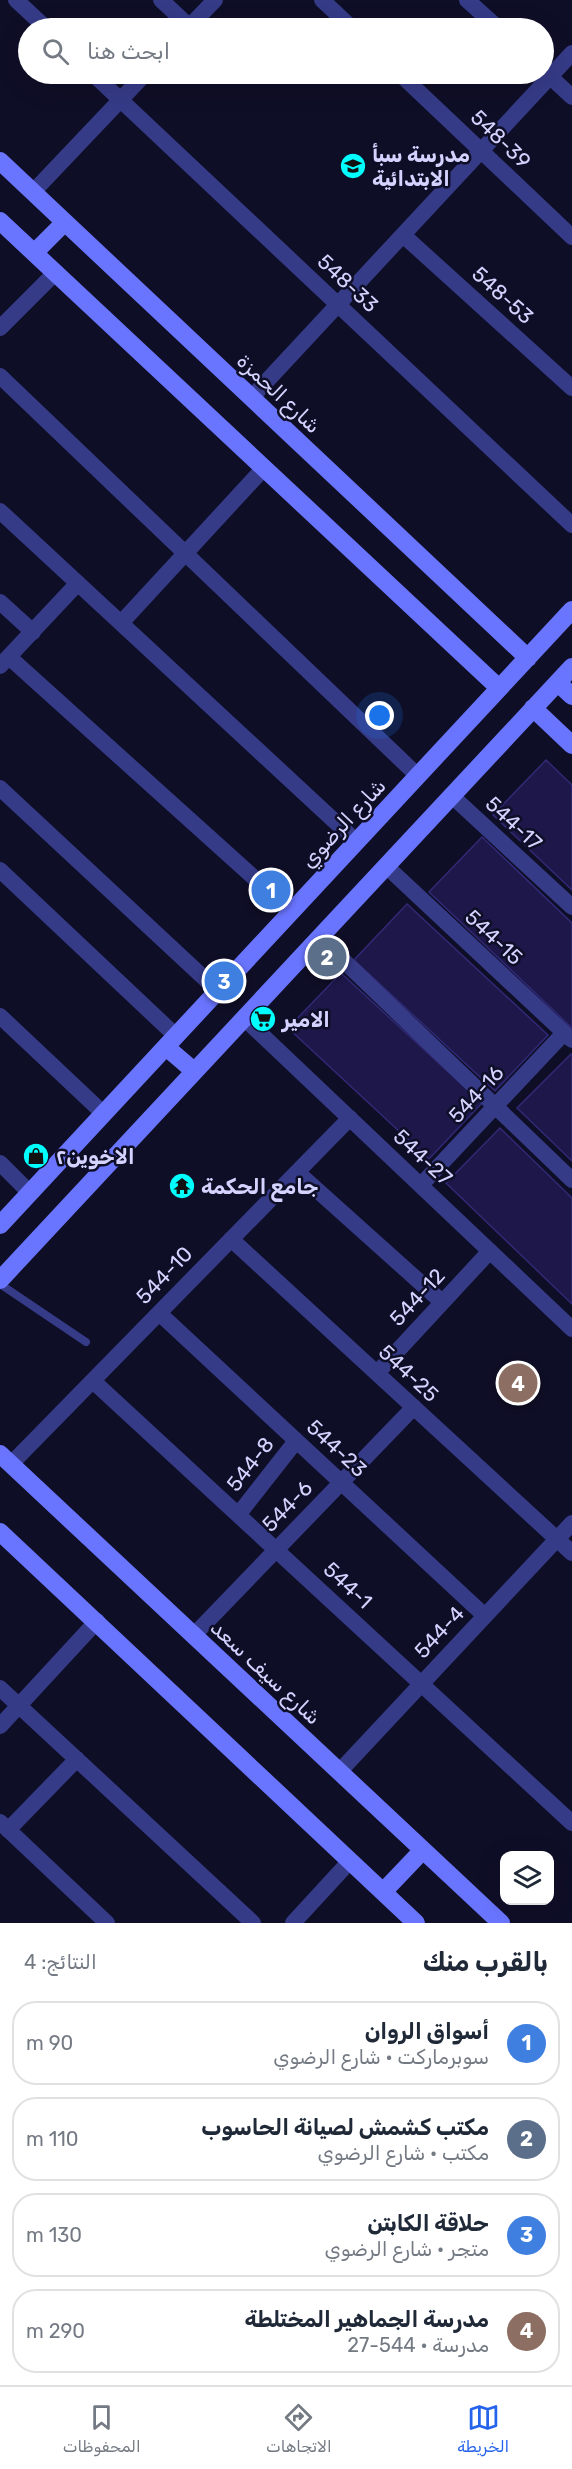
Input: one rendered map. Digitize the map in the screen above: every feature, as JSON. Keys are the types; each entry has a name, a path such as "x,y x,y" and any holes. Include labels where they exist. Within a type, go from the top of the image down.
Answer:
{"street":[{"path":"16,0 35,18"},
{"path":"161,0 179,18"},
{"path":"198,18 215,0"},
{"path":"322,0 341,18"},
{"path":"467,0 487,18"},
{"path":"554,68 572,53"},
{"path":"554,80 572,97"},
{"name":"548-33","path":"104,84 572,525"},
{"path":"33,192 135,84"},
{"name":"548-39","path":"411,84 572,237"},
{"path":"252,398 481,151 538,84"},
{"name":"شارع الحمزة","path":"0,161 528,658"},
{"path":"0,221 499,688"},
{"path":"34,253 65,222"},
{"name":"548-53","path":"403,234 572,388"},
{"path":"0,328 55,273"},
{"path":"0,376 418,776"},
{"path":"121,623 264,468"},
{"path":"0,511 357,842"},
{"path":"78,583 4,662 292,912"},
{"path":"0,602 33,632"},
{"name":"شارع الرضوي","path":"0,1225 572,610"},
{"path":"0,1282 572,667"},
{"path":"558,683 572,696"},
{"path":"532,708 572,745"},
{"path":"0,788 218,991"},
{"name":"544-17","path":"452,796 572,907"},
{"name":"544-15","path":"386,866 568,1036"},
{"path":"0,870 171,1041 194,1071"},
{"path":"319,937 572,1180"},
{"path":"0,1016 104,1114"},
{"name":"544-27","path":"244,1018 572,1329"},
{"name":"544-16","path":"421,1185 495,1106 568,1036"},
{"name":"544-10","path":"6,1459 93,1381 350,1118"},
{"path":"0,1163 30,1193"},
{"path":"297,1172 442,1302"},
{"name":"544-25","path":"231,1239 572,1553"},
{"name":"544-12","path":"377,1373 490,1251"},
{"name":"544-23","path":"159,1313 485,1616"},
{"name":"544-1","path":"93,1381 572,1823"},
{"name":"544-6","path":"194,1635 414,1407"},
{"name":"544-8","path":"238,1515 296,1441"},
{"name":"شارع سيف سعد","path":"6,1459 501,1923"},
{"name":"544-4","path":"339,1772 572,1523"},
{"path":"0,1532 416,1923"},
{"path":"0,1725 97,1622"},
{"path":"0,1688 253,1923"},
{"path":"77,1760 4,1826 107,1923"},
{"path":"383,1892 423,1850"},
{"path":"293,1923 350,1861"}],"lane":[{"path":"0,1282 86,1342"}],"building":[{"path":"546,760 572,785 572,890 493,815"},
{"path":"482,837 572,923 572,1028 429,892"},
{"path":"407,904 548,1035 495,1091 354,960"},
{"path":"341,973 482,1103 429,1159 288,1028"},
{"path":"572,1055 572,1161 517,1108"},
{"path":"500,1128 572,1198 572,1304 446,1183"}],"place":[{"name":"مدرسة سبأ الابتدائية","path":"353,166"},
{"name":"أسواق الروان","path":"271,890"},
{"name":"مكتب كشمش لصيانة الحاسوب","path":"327,957"},
{"name":"حلاقة الكابتن","path":"224,981"},
{"name":"الامير","path":"263,1019"},
{"name":"الاخوين٢","path":"36,1156"},
{"name":"جامع الحكمة","path":"182,1186"},
{"name":"مدرسة الجماهير المختلطة","path":"518,1383"}]}
